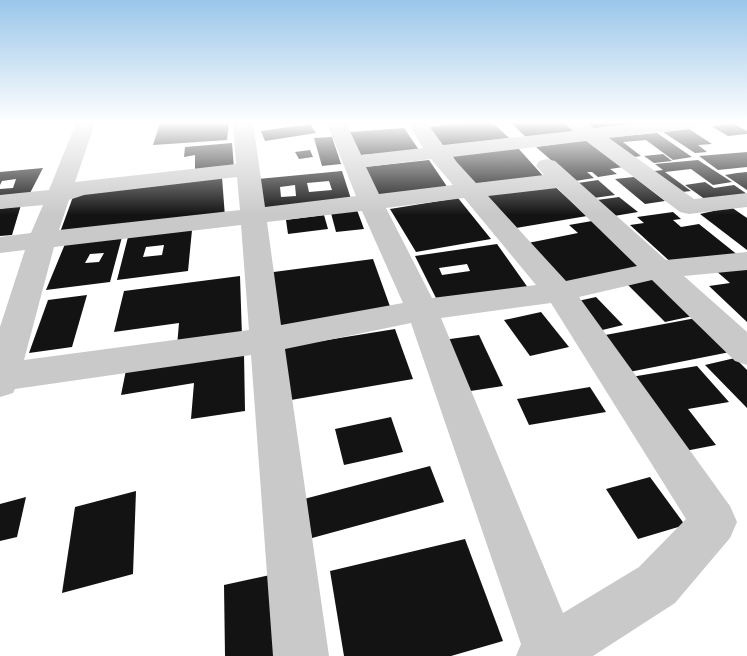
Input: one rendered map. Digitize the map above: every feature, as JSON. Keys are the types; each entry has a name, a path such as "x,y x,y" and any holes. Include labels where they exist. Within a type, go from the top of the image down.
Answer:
{"street":[{"path":"75,154 42,240 1,379 268,340 422,310 559,292 658,270 747,261"},
{"path":"247,154 301,656"},
{"path":"350,154 422,310 550,655 657,585 714,522 559,292 438,154 354,162"},
{"path":"534,154 747,352"},
{"path":"616,154 689,207 747,200"},
{"path":"0,202 59,196 79,188 249,169"},
{"path":"0,245 562,180"}],"building":[{"path":"184,154 233,154 234,168 195,172 195,155 184,157"},
{"path":"296,154 312,154 313,157 299,159"},
{"path":"318,154 338,154 341,164 322,166"},
{"path":"451,154 523,154 544,177 471,184"},
{"path":"544,154 605,154 623,167 610,169 617,174 598,177 592,172 587,172 594,178 575,181"},
{"path":"621,154 638,154 641,156 626,158"},
{"path":"663,154 672,161 654,163 644,156"},
{"path":"664,154 687,154 692,157 673,160"},
{"path":"747,154 747,167 718,170 699,156"},
{"path":"429,160 448,188 378,196 365,167"},
{"path":"698,160 732,182 713,185 691,169 665,172 691,191 673,193 646,172 663,170 655,164"},
{"path":"43,168 28,197 0,200 0,189 13,188 16,179 2,181 0,185 0,172"},
{"path":"342,171 351,199 261,209 258,179","holes":["329,181 332,190 309,192 307,183","295,185 296,196 281,197 280,187"]},
{"path":"747,172 747,190 725,175 737,173"},
{"path":"222,177 225,217 58,238 74,194"},
{"path":"634,177 665,201 645,204 615,179"},
{"path":"598,180 615,195 594,198 578,183"},
{"path":"705,182 714,188 734,185 747,194 706,200 685,185"},
{"path":"552,184 587,216 516,228 486,194"},
{"path":"619,197 638,212 614,216 597,200"},
{"path":"458,198 491,239 416,252 390,209"},
{"path":"21,205 12,235 0,236 0,209"},
{"path":"731,207 747,218 747,250 700,214"},
{"path":"357,210 364,229 336,232 331,213"},
{"path":"673,212 681,219 673,220 681,227 699,224 739,256 675,266 630,225 644,223 637,217"},
{"path":"324,215 328,229 288,234 286,220"},
{"path":"592,221 645,269 565,285 528,243 578,233 569,225"},
{"path":"192,230 188,271 117,280 128,237","holes":["164,245 162,255 143,257 146,247"]},
{"path":"122,237 110,282 46,290 65,244","holes":["104,253 99,262 85,263 90,254"]},
{"path":"497,244 531,292 440,306 415,256","holes":["467,264 470,271 442,275 439,268"]},
{"path":"373,259 392,312 272,330 266,273"},
{"path":"747,266 747,322 709,286 730,283 715,270"},
{"path":"650,275 693,316 665,322 623,280"},
{"path":"240,276 242,337 177,346 179,323 114,332 124,291"},
{"path":"87,295 72,347 29,353 48,300"},
{"path":"596,297 623,325 594,332 569,303"},
{"path":"541,312 569,347 530,356 504,320"},
{"path":"696,318 730,352 629,372 600,336"},
{"path":"395,329 413,379 285,401 278,348"},
{"path":"479,335 503,386 464,392 443,340"},
{"path":"244,353 245,411 191,419 194,383 121,395 126,370"},
{"path":"735,358 747,370 747,408 705,365"},
{"path":"697,366 729,402 688,409 716,445 685,451 631,377"},
{"path":"590,387 606,412 529,425 517,399"},
{"path":"391,417 403,452 344,465 335,429"},
{"path":"430,466 444,502 312,538 304,499"},
{"path":"650,477 685,525 638,539 606,489"},
{"path":"136,491 133,574 62,593 75,507"},
{"path":"26,497 17,537 0,541 0,504"},
{"path":"465,539 503,641 451,656 344,656 330,571"},
{"path":"270,575 276,656 225,656 224,585"}]}
